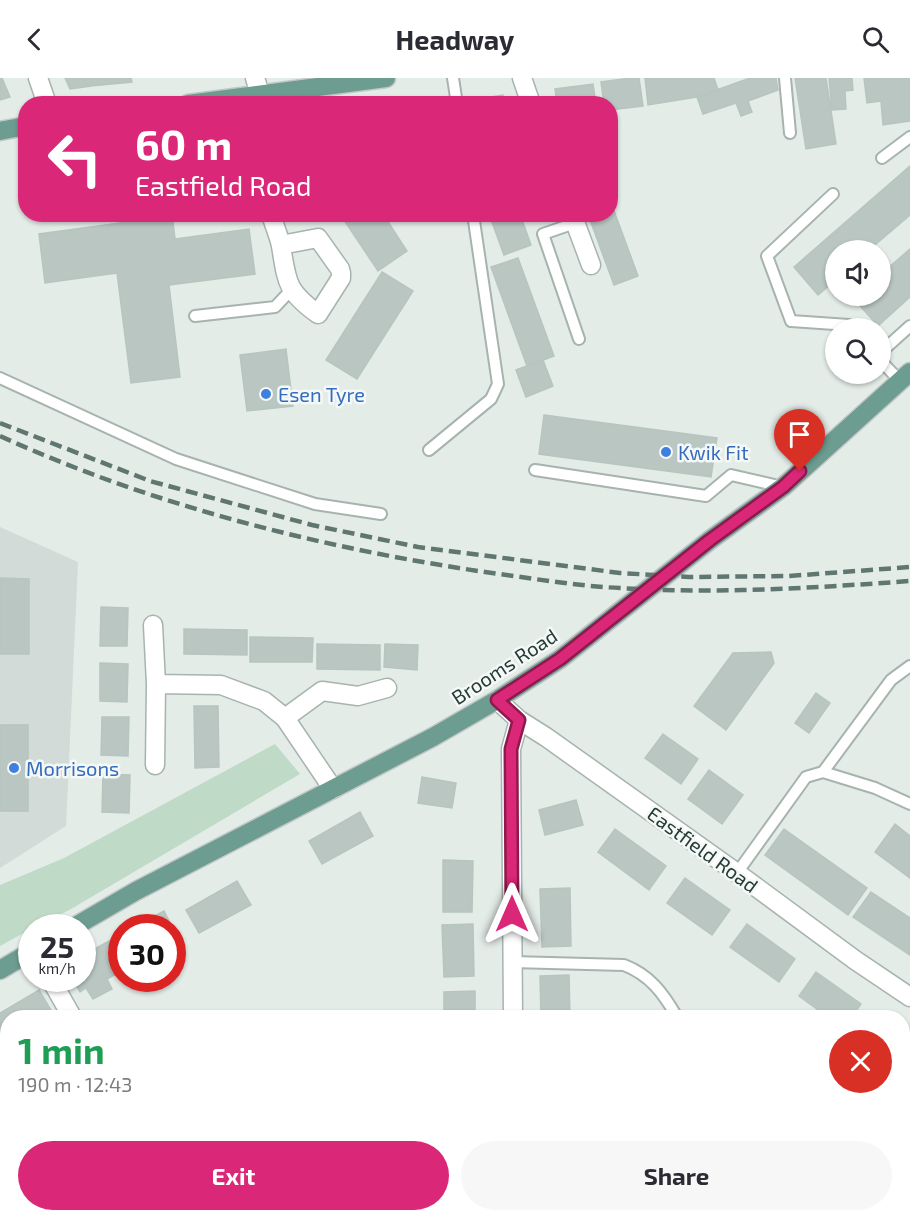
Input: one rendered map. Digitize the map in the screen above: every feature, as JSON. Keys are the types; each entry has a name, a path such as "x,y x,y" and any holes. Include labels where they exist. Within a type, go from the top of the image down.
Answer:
{"main road":[{"path":"233,96 386,78"},
{"path":"0,131 18,128"},
{"name":"Brooms Road","path":"96,914 136,891 433,737 497,700 560,659 710,540 783,487 907,376"},
{"path":"0,970 18,959"}],"street":[{"path":"38,78 44,96"},
{"path":"522,78 528,96"},
{"path":"274,222 281,245 285,277 304,304 318,314 341,278 340,268 318,238 281,245"},
{"path":"574,222 591,265"},
{"path":"153,625 156,684 155,765"},
{"path":"156,684 221,685 264,701 285,718 333,789"},
{"path":"285,718 322,691 358,696 387,688"},
{"name":"Eastfield Road","path":"497,700 519,720 910,997"},
{"path":"513,1010 511,749 519,720"},
{"path":"59,992 68,1010"}],"lane":[{"path":"453,78 456,96"},
{"path":"785,78 790,133"},
{"path":"882,158 910,137"},
{"path":"825,323 791,321 767,256 833,194"},
{"path":"429,450 491,399 498,384 475,222"},
{"path":"567,222 543,234 579,339"},
{"path":"195,316 275,307 292,289"},
{"path":"891,342 910,326"},
{"path":"891,367 907,376"},
{"path":"0,378 176,459 315,504 381,514"},
{"path":"536,470 706,496 731,475 783,487"},
{"path":"823,772 891,680 910,666"},
{"path":"737,873 806,777 823,772 875,788 910,804"},
{"path":"512,962 624,965 640,971 658,987 672,1010"}],"shaded area":[{"path":"0,527 78,562 66,826 0,868"}],"green space":[{"path":"275,744 300,774 61,914 18,914 18,936 0,946 0,885 64,858"}],"building":[{"path":"0,78 10,97 0,100"},
{"path":"65,78 90,78 91,86 70,89"},
{"path":"90,78 131,78 132,82 91,86"},
{"path":"639,78 643,106 618,109 618,96 603,96 601,82"},
{"path":"645,78 714,78 718,90 697,97 648,105"},
{"path":"750,78 776,78 778,90 748,101 752,112 741,116 736,103 703,114 697,97"},
{"path":"795,78 826,78 836,144 806,149"},
{"path":"829,78 852,78 853,90 845,91 846,109 832,110"},
{"path":"864,78 910,78 910,121 883,125 881,101 867,103"},
{"path":"593,84 595,96 556,96 555,89"},
{"path":"910,166 910,215 881,240 825,240"},
{"path":"173,222 175,239 249,229 255,274 169,285 180,377 131,383 117,273 45,283 39,234 120,223"},
{"path":"345,222 388,222 407,251 378,271"},
{"path":"492,222 523,222 531,245 504,255"},
{"path":"591,222 618,222 638,276 614,285"},
{"path":"825,240 825,289 818,295 794,267"},
{"path":"910,249 910,297 887,318 871,318 860,306 891,306 891,265"},
{"path":"518,258 554,356 527,366 491,267"},
{"path":"382,272 413,291 357,379 326,360"},
{"path":"286,349 293,406 247,411 240,355"},
{"path":"543,360 553,386 526,397 516,370"},
{"path":"544,415 717,438 711,477 539,454"},
{"path":"0,578 29,579 29,654 0,654"},
{"path":"101,607 128,608 127,646 100,646"},
{"path":"184,629 247,630 247,655 184,654"},
{"path":"250,637 313,638 312,662 250,662"},
{"path":"317,644 380,645 380,670 317,669"},
{"path":"385,644 418,645 417,670 384,667"},
{"path":"771,652 774,663 726,730 694,706 733,653"},
{"path":"100,663 128,664 127,702 100,701"},
{"path":"816,693 830,703 809,733 795,723"},
{"path":"194,706 218,706 219,767 195,768"},
{"path":"102,717 129,717 128,756 101,755"},
{"name":"Morrisons","path":"0,725 28,725 28,811 0,811"},
{"path":"663,734 698,759 681,784 645,758"},
{"path":"709,770 743,795 722,824 688,799"},
{"path":"103,774 130,775 129,813 102,812"},
{"path":"422,777 456,783 452,808 418,803"},
{"path":"576,800 583,825 545,835 539,810"},
{"path":"360,812 373,836 322,864 309,841"},
{"path":"895,824 910,836 910,878 875,852"},
{"path":"615,829 666,866 649,890 598,852"},
{"path":"784,829 867,888 848,915 765,855"},
{"path":"443,860 473,861 472,912 443,912"},
{"path":"685,878 730,910 712,935 667,903"},
{"path":"237,881 251,905 199,933 186,910"},
{"path":"570,888 571,946 542,947 540,889"},
{"path":"871,892 910,918 910,955 853,917"},
{"path":"473,924 474,976 444,977 442,925"},
{"path":"747,924 795,959 779,982 730,947"},
{"path":"108,942 108,964 98,947"},
{"path":"98,947 108,964 108,991 93,999 89,992 96,992 96,948"},
{"path":"816,972 861,1004 857,1010 818,1010 799,996"},
{"path":"569,975 570,1010 541,1010 540,976"},
{"path":"475,991 475,1010 444,1010 444,992"},
{"path":"36,992 40,992 51,1010 5,1010"}],"railway":[{"path":"0,423 150,481 312,525 418,547 620,573 689,577 789,576 910,567"},
{"path":"0,436 116,483 238,521 361,550 485,572 586,586 656,590 765,589 910,581"}],"place":[{"name":"Esen Tyre","path":"266,394"},
{"name":"Kwik Fit","path":"666,452"},
{"name":"Morrisons","path":"14,768"}],"route":[{"path":"512,914 511,749 519,720 497,700 560,659 710,540 783,487 800,471"}]}
